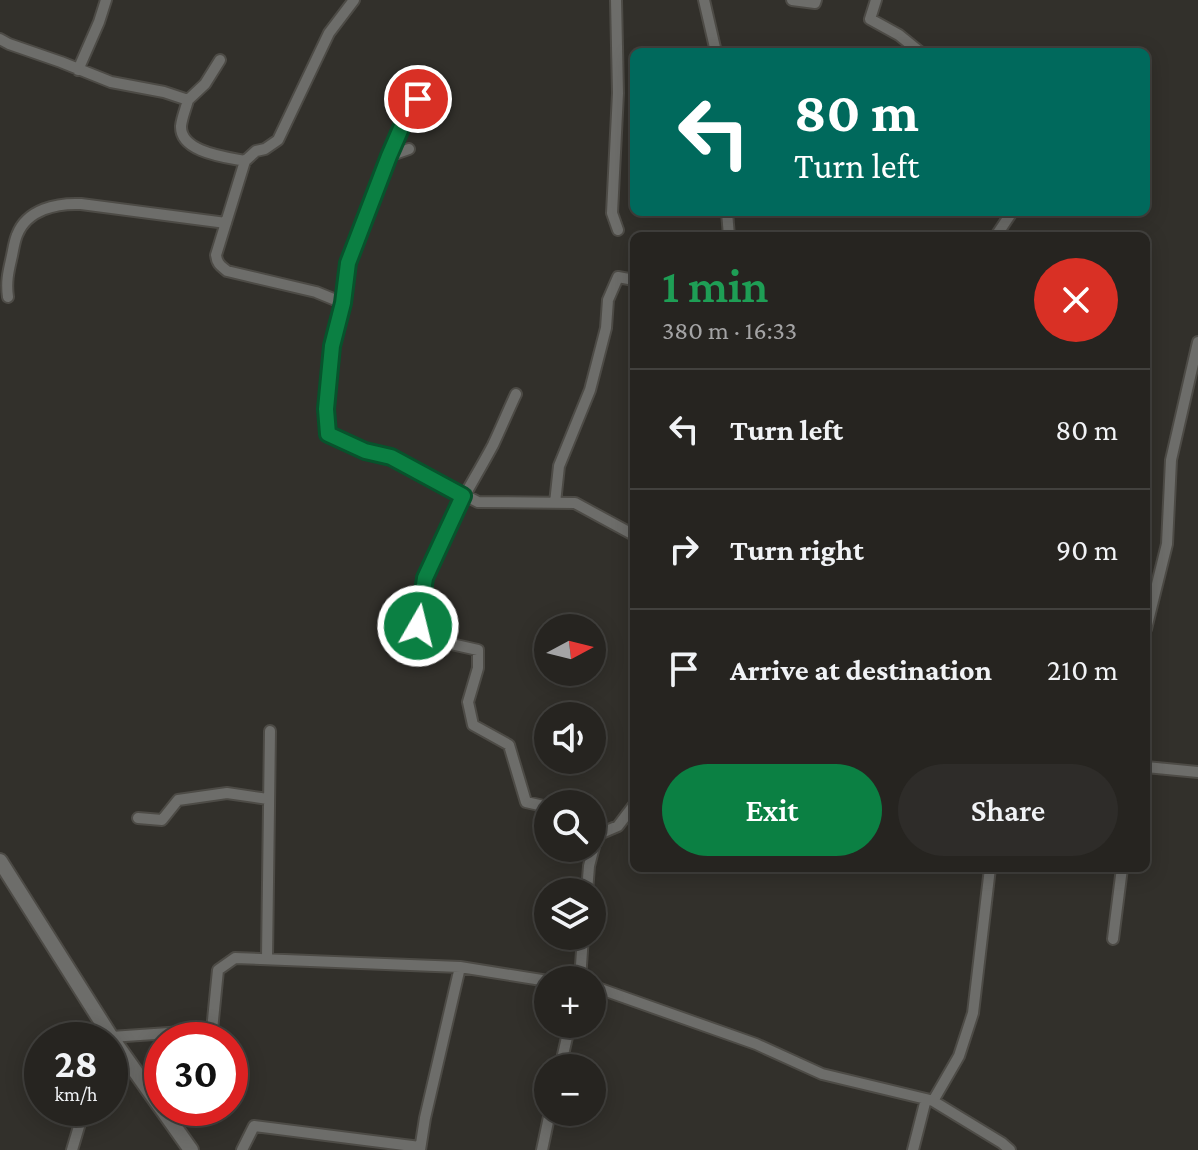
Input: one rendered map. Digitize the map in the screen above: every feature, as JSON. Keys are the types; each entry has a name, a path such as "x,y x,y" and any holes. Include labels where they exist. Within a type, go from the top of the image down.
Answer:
{"street":[{"path":"78,70 106,0"},
{"path":"343,303 316,292 227,271 219,265 216,255 245,161 256,151 278,140 329,33 354,0"},
{"path":"616,0 618,93 612,213 618,230"},
{"path":"704,0 715,48"},
{"path":"792,0 815,3 816,0"},
{"path":"876,0 870,19 915,48"},
{"path":"0,39 111,82 188,100"},
{"path":"220,60 205,84 188,100 181,127 189,144 245,161"},
{"path":"418,99 389,156 348,263 343,303 332,346 326,409 328,434 365,451 391,457 478,502 575,503 630,533"},
{"path":"389,156 409,149"},
{"path":"8,297 3,282 17,233 27,220 46,208 65,203 81,204 226,223"},
{"path":"555,503 559,466 590,390 606,328 608,300 618,277 630,279"},
{"path":"1150,613 1167,544 1171,460 1198,342"},
{"path":"516,394 494,444 463,496 425,578 418,626 420,637 478,650 478,668 468,702 473,725 509,745 526,802 534,804"},
{"path":"267,958 270,731"},
{"path":"1150,767 1198,772"},
{"path":"138,818 162,820 178,800 191,798 227,793 268,799"},
{"path":"606,829 618,826 630,810"},
{"path":"0,861 102,1022"},
{"path":"913,1150 930,1100 959,1056 973,1013 990,872"},
{"path":"1113,939 1121,872"},
{"path":"128,1036 212,1030 218,970 235,958 460,967 534,979"},
{"path":"242,1150 254,1126 420,1149 460,967"},
{"path":"606,991 756,1044 822,1074 930,1100 1010,1150"},
{"path":"128,1062 191,1150"},
{"path":"72,1150 79,1126"},
{"path":"542,1150 547,1126"}],"route":[{"path":"418,99 389,156 348,263 343,303 332,346 326,409 328,434 365,451 391,457 463,496 425,578 418,626"}]}
